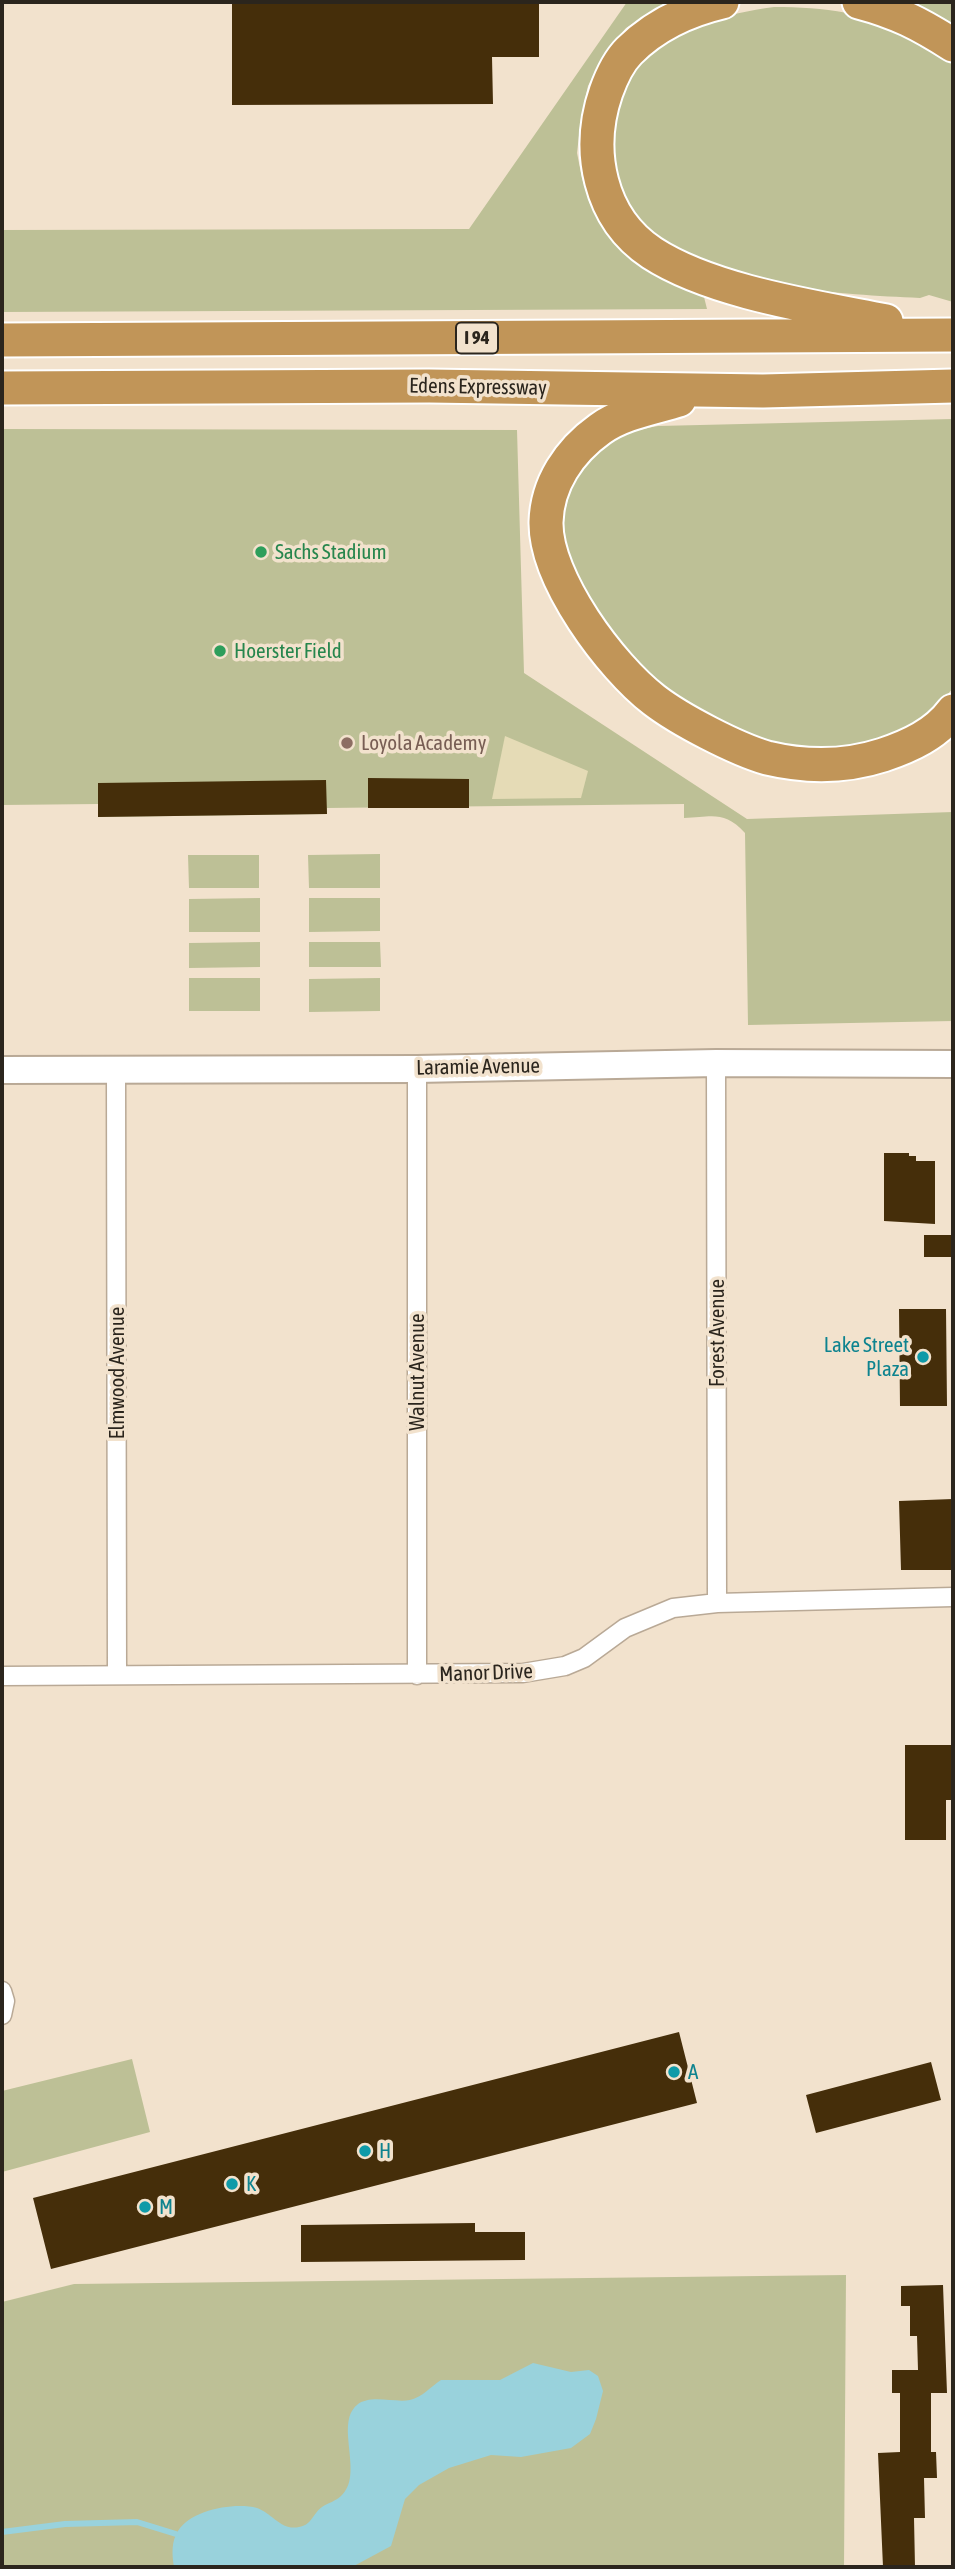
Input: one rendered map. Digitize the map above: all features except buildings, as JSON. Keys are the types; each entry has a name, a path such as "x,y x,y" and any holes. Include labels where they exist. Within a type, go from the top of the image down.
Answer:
{"highway":[{"path":"722,2 704,6 673,19 649,34 628,52 612,76 597,128 597,161 612,211 629,233 649,251 685,271 795,304 953,335"},
{"path":"859,2 894,11 953,46"},
{"name":"I 94","path":"2,340 953,335"},
{"name":"Edens Expressway","path":"2,388 429,386 708,391 953,386"},
{"path":"708,391 632,414 601,428 577,449 558,473 549,499 546,524 552,555 563,583 584,621 608,654 632,681 666,708 727,742 765,757 799,764 866,761 920,740 944,723 953,711"}],"street":[{"name":"Laramie Avenue","path":"2,1070 416,1069 716,1063 953,1064"},
{"name":"Forest Avenue","path":"716,1063 718,1603"},
{"name":"Walnut Avenue","path":"416,1069 417,1675"},
{"name":"Elmwood Avenue","path":"116,1070 117,1675"},
{"name":"Manor Drive","path":"2,1676 523,1673 546,1671 584,1658 625,1628 673,1608 718,1603 953,1597"},
{"path":"2,1991 5,2001 2,2015"}],"green space":[{"path":"627,2 672,2 655,9 626,28 603,56 588,86 581,118 577,153 582,178 590,204 605,229 703,293 707,309 2,312 2,230 469,229"},
{"path":"907,2 953,2 953,29 925,9"},
{"path":"774,7 828,10 880,22 913,37 953,64 953,302 929,295 920,298 822,291 755,280 723,270 664,243 640,222 623,196 613,166 610,134 612,121 636,67 658,47 689,29 738,13"},
{"path":"953,419 953,688 928,716 876,740 845,746 784,744 753,736 696,710 662,687 633,659 588,601 570,564 564,525 574,482 588,459 598,450 632,432 658,426"},
{"name":"Sachs Stadium","path":"2,429 517,430 524,673 747,819 953,812 953,1021 748,1025 745,833 731,821 717,816 684,818 684,804 327,808 327,814 98,817 98,804 2,805"},
{"path":"380,854 380,888 309,888 308,855"},
{"path":"188,855 259,855 259,888 189,888"},
{"path":"260,898 260,932 189,932 189,899"},
{"path":"309,898 380,898 380,931 309,932"},
{"path":"260,942 260,967 189,968 189,943"},
{"path":"309,942 380,942 381,967 309,967"},
{"path":"189,978 260,978 260,1011 189,1011"},
{"path":"380,978 380,1011 309,1012 309,979"},
{"path":"132,2059 150,2132 2,2172 2,2091"},
{"path":"846,2275 844,2567 2,2567 2,2302 74,2284"}],"sand":[{"path":"505,736 588,771 581,798 492,799"}],"water":[{"path":"533,2363 571,2372 589,2370 598,2376 603,2391 596,2419 590,2434 571,2448 521,2457 491,2455 449,2468 419,2485 405,2499 391,2546 352,2567 174,2567 174,2540 178,2531 184,2524 203,2513 225,2507 248,2506 262,2510 293,2528 307,2524 322,2507 341,2496 348,2487 350,2476 348,2424 351,2414 362,2402 375,2399 415,2399 441,2380 500,2380"}],"waterway":[{"path":"2,2532 65,2524 137,2522 176,2534"}],"place":[{"name":"Sachs Stadium","path":"261,552"},
{"name":"Hoerster Field","path":"220,651"},
{"name":"Loyola Academy","path":"347,743"},
{"name":"Lake Street Plaza","path":"923,1357"},
{"name":"A","path":"674,2072"},
{"name":"H","path":"365,2151"},
{"name":"K","path":"232,2184"},
{"name":"M","path":"145,2207"}]}
